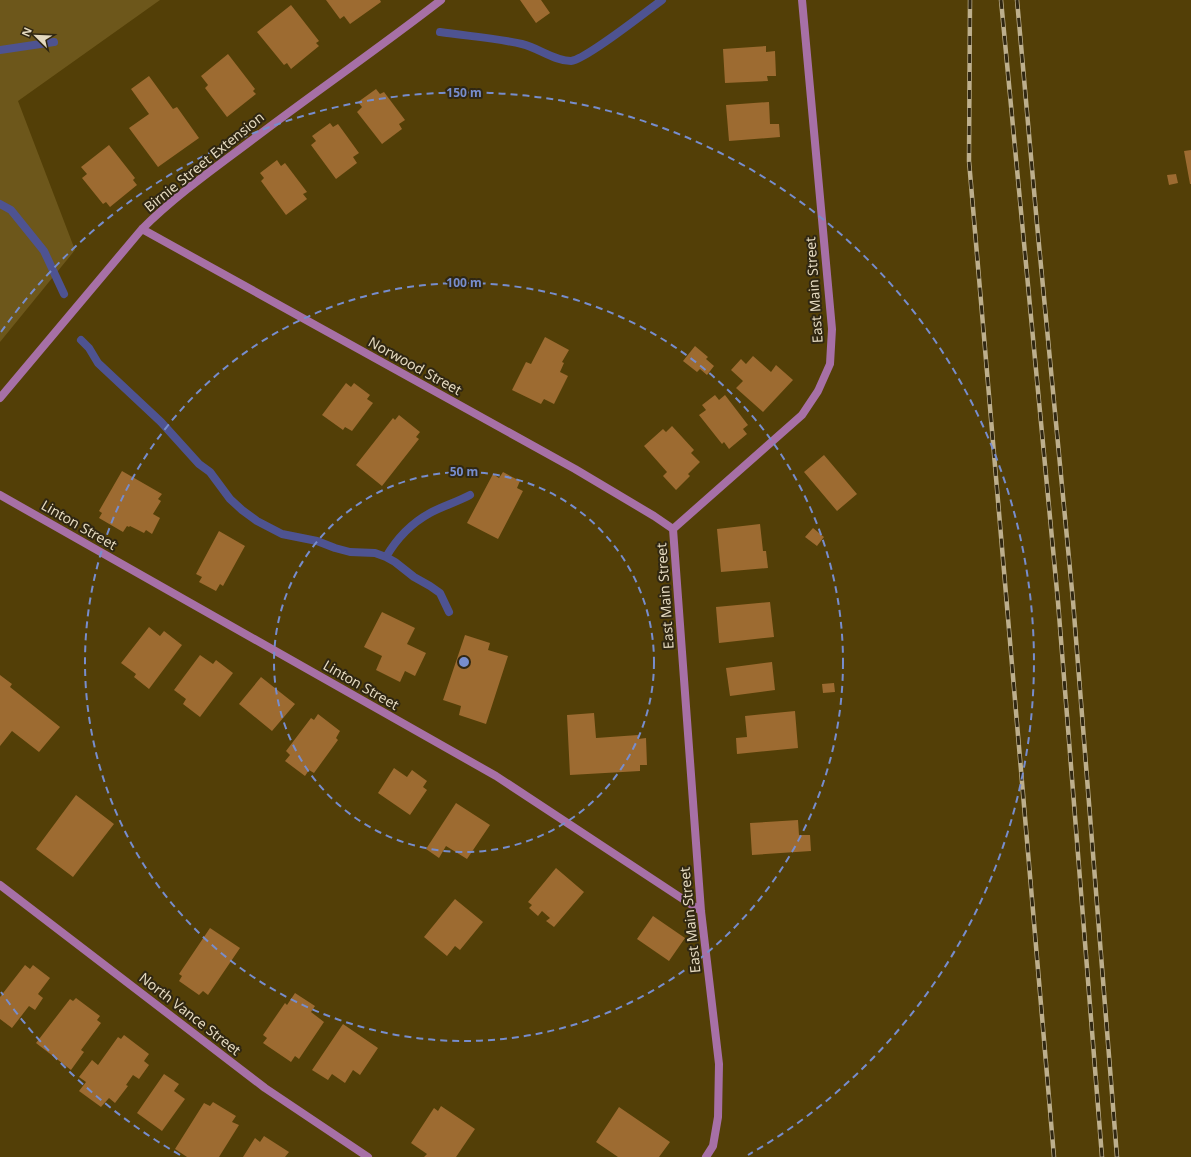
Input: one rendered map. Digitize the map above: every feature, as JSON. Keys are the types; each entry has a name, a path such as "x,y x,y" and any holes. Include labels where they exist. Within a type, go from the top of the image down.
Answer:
{"street":[{"name":"Birnie Street Extension","path":"0,398 142,229 159,212 196,182 305,100 441,0"},
{"name":"East Main Street","path":"706,1157 713,1146 718,1117 719,1064 700,911 673,530 802,415 818,391 830,364 832,329 802,0"},
{"name":"Norwood Street","path":"142,229 575,469 654,516 673,530"},
{"name":"Linton Street","path":"0,495 496,776 700,911"},
{"name":"North Vance Street","path":"0,885 265,1088 368,1157"}],"shaded area":[{"path":"0,0 160,0 18,101 75,250 0,342"}],"building":[{"path":"326,0 380,0 381,2 350,24 344,16 340,19"},
{"path":"520,0 541,0 550,13 536,23"},
{"path":"291,5 319,41 316,43 319,46 291,69 287,63 284,65 257,32"},
{"path":"766,46 766,52 775,51 776,76 767,76 768,81 725,83 723,49"},
{"path":"228,54 255,89 253,91 256,94 227,117 205,88 208,85 201,76"},
{"path":"149,76 173,109 177,107 199,138 158,167 129,128 149,114 131,89"},
{"path":"376,89 380,94 384,92 405,120 399,124 402,129 382,144 357,112 362,107 358,102"},
{"path":"769,102 770,124 779,124 780,137 729,141 726,105"},
{"path":"330,123 333,127 338,124 359,153 353,157 357,163 336,179 311,145 316,141 312,136"},
{"path":"109,145 135,178 133,180 137,185 110,207 106,202 103,204 82,178 87,174 81,167"},
{"path":"1191,150 1191,184 1190,184 1184,151"},
{"path":"277,160 281,166 285,163 307,192 303,194 307,199 286,215 261,181 264,178 260,173"},
{"path":"1176,174 1178,183 1169,185 1167,175"},
{"path":"545,337 569,350 562,362 564,363 560,372 568,376 554,404 544,399 541,404 512,390 526,362 531,364"},
{"path":"695,346 708,357 706,359 714,366 707,375 700,369 697,372 683,361"},
{"path":"753,356 771,372 776,365 793,380 763,412 736,388 743,381 731,370 741,359 746,364"},
{"path":"346,383 351,387 354,383 370,395 367,399 373,403 352,431 345,427 343,430 322,415"},
{"path":"715,395 719,400 725,395 748,425 743,429 747,434 729,449 724,442 722,444 699,415 706,410 702,405"},
{"path":"399,415 420,432 416,437 419,439 382,486 356,465 393,418 395,420"},
{"path":"672,426 694,450 691,453 700,462 688,474 690,476 676,490 663,476 667,472 644,446 663,429 666,432"},
{"path":"824,455 857,494 837,511 804,472"},
{"path":"122,471 162,494 158,499 161,501 153,514 160,518 152,534 146,530 144,533 130,526 127,526 123,532 99,518 102,513 99,511"},
{"path":"503,472 520,481 517,488 523,491 498,539 467,523 493,474 499,478"},
{"path":"760,524 763,551 766,551 768,568 721,572 717,529"},
{"path":"813,528 824,537 817,546 805,537"},
{"path":"219,531 245,546 223,586 220,584 216,591 199,582 202,577 196,574"},
{"path":"770,602 774,637 719,643 716,607"},
{"path":"382,612 415,628 407,644 426,653 415,676 405,671 400,682 376,670 382,656 364,647"},
{"path":"149,627 160,636 164,631 182,645 149,689 134,677 136,674 121,663"},
{"path":"465,635 490,643 488,650 508,656 486,724 459,715 461,706 443,700"},
{"path":"200,655 213,664 216,660 233,673 200,717 183,704 186,699 174,690"},
{"path":"772,662 775,690 730,696 726,668"},
{"path":"0,675 12,684 10,687 60,727 39,752 12,731 0,746"},
{"path":"261,677 295,704 272,731 239,704"},
{"path":"834,683 835,692 823,693 822,684"},
{"path":"795,711 798,748 737,754 736,738 747,737 745,716"},
{"path":"594,713 596,738 638,735 638,739 646,738 647,765 640,765 640,771 570,775 567,715"},
{"path":"318,714 340,731 336,738 338,740 314,773 309,770 305,776 285,761 290,755 286,751 311,718 314,720"},
{"path":"394,768 407,777 412,770 427,781 423,787 427,790 410,815 378,793"},
{"path":"76,795 114,824 73,877 36,849"},
{"path":"456,803 490,825 467,859 446,846 439,858 426,849"},
{"path":"798,820 799,835 810,835 811,851 752,855 750,823"},
{"path":"556,868 584,892 554,927 546,921 550,918 542,911 538,916 529,908 532,905 528,902"},
{"path":"455,899 483,922 460,950 455,946 447,956 424,937"},
{"path":"653,916 685,938 669,961 637,939"},
{"path":"210,928 240,948 208,995 203,991 199,995 179,981 182,976 179,974"},
{"path":"25,965 30,969 33,965 50,978 38,994 43,998 35,1010 29,1006 12,1028 0,1019 0,997"},
{"path":"295,993 315,1006 311,1012 324,1022 299,1059 295,1056 291,1062 263,1043 267,1038 263,1035 285,1003 287,1005"},
{"path":"76,998 100,1016 97,1020 101,1023 81,1050 84,1052 71,1070 36,1043 70,999 73,1001"},
{"path":"343,1024 378,1048 360,1075 353,1070 345,1083 332,1074 328,1080 312,1070"},
{"path":"124,1035 149,1054 144,1061 149,1065 139,1079 133,1075 126,1085 128,1086 115,1103 109,1098 101,1107 79,1091 86,1082 79,1077 92,1060 98,1065 118,1037 121,1039"},
{"path":"164,1074 179,1084 174,1091 185,1099 162,1131 137,1113"},
{"path":"213,1102 236,1116 232,1122 239,1125 219,1157 187,1157 175,1149 204,1103 210,1106"},
{"path":"441,1106 475,1129 456,1157 424,1157 427,1154 411,1143 434,1108 438,1111"},
{"path":"619,1107 670,1142 659,1157 618,1157 596,1142"},
{"path":"264,1136 289,1152 285,1157 243,1157 255,1138 260,1142"}],"waterway":[{"path":"440,32 522,44 553,57 571,61 589,53 662,0"},
{"path":"0,50 54,42"},
{"path":"0,204 11,210 44,251 64,294"},
{"path":"81,340 89,348 98,363 161,422 199,464 210,472 230,499 242,510 257,521 282,534 317,541 350,552 375,553 386,557 440,593 449,612"},
{"path":"386,557 399,538 416,522 423,517 470,495"}],"railway":[{"path":"970,0 969,161 1054,1157"},
{"path":"1001,0 1058,602 1102,1157"},
{"path":"1017,0 1073,601 1117,1157"}]}
